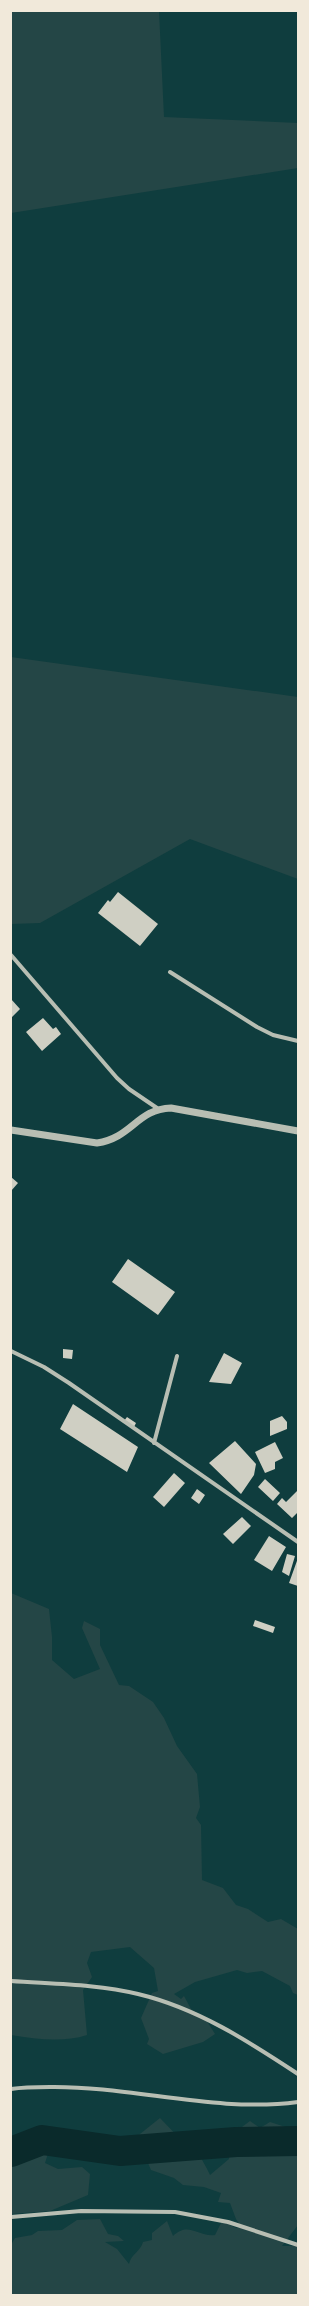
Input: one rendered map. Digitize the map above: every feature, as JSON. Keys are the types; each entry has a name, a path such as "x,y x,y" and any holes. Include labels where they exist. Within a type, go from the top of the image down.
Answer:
{"street":[{"path":"11,955 117,1078 129,1089 157,1108 171,1108 298,1131"},
{"path":"170,972 257,1027 273,1035 298,1041"},
{"path":"11,1130 97,1143 112,1141 157,1108"},
{"path":"11,1351 44,1367 298,1542"},
{"path":"154,1443 177,1356"},
{"path":"11,1981 101,1988 137,1993 173,2004 209,2020 298,2074"},
{"path":"11,2088 86,2086 229,2103 279,2104 298,2102"},
{"path":"11,2217 81,2210 174,2212 228,2222 298,2245"}],"shaded area":[{"path":"11,11 159,11 164,117 298,123 298,168 11,213"},
{"path":"11,657 298,697 298,879 190,839 40,923 11,924"},
{"path":"11,1593 49,1609 52,1637 52,1660 74,1679 100,1669 82,1628 84,1621 100,1629 100,1645 119,1685 129,1686 153,1702 164,1718 177,1746 197,1774 200,1807 196,1818 201,1825 202,1880 223,1888 236,1905 248,1909 268,1922 281,1919 298,1929 298,1995 293,1993 290,1986 262,1971 247,1973 237,1970 195,1982 174,1994 181,1999 184,1996 191,2009 205,2018 215,2034 203,2042 163,2054 147,2044 149,2039 141,2018 152,1993 158,1991 154,1968 130,1947 91,1952 87,1963 92,1977 83,1990 87,2035 59,2040 11,2035"},
{"path":"160,2118 183,2142 197,2149 210,2175 229,2159 230,2147 219,2144 250,2121 260,2128 270,2122 298,2131 298,2225 282,2246 298,2246 298,2295 11,2295 11,2245 15,2238 32,2235 38,2231 62,2230 77,2220 100,2219 108,2234 118,2236 124,2241 105,2242 117,2249 129,2264 143,2242 152,2240 152,2233 167,2221 173,2236 184,2230 215,2235 222,2221 236,2228 242,2228 236,2219 230,2203 218,2202 221,2193 204,2187 183,2185 174,2178 151,2170 145,2156 135,2145 140,2134"},
{"path":"38,2133 51,2144 45,2163 58,2169 82,2167 90,2174 88,2195 50,2211 11,2214 11,2156 31,2137"}],"building":[{"path":"118,892 158,924 140,946 98,913 108,900 110,902"},
{"path":"11,999 20,1009 11,1018"},
{"path":"43,1018 53,1029 56,1027 61,1034 42,1051 26,1032"},
{"path":"11,1177 18,1183 11,1191"},
{"path":"128,1259 175,1292 158,1315 112,1282"},
{"path":"63,1349 73,1350 72,1359 63,1358"},
{"path":"224,1353 242,1363 231,1384 209,1382"},
{"path":"73,1404 138,1447 127,1472 60,1429"},
{"path":"282,1416 287,1422 287,1429 270,1436 270,1421"},
{"path":"127,1417 136,1423 134,1427 124,1421"},
{"path":"235,1441 256,1464 254,1475 241,1494 209,1463"},
{"path":"275,1442 283,1458 275,1462 275,1469 265,1473 255,1452"},
{"path":"174,1473 185,1483 164,1507 153,1497"},
{"path":"265,1479 280,1493 273,1501 258,1487"},
{"path":"197,1489 205,1495 199,1504 191,1498"},
{"path":"298,1490 298,1512 292,1518 277,1504 282,1498 286,1502"},
{"path":"242,1517 251,1526 233,1544 223,1534"},
{"path":"269,1536 286,1547 272,1571 254,1560"},
{"path":"287,1554 295,1556 289,1576 282,1572"},
{"path":"298,1558 298,1586 289,1583"},
{"path":"255,1620 275,1627 273,1633 253,1626"}],"waterway":[{"path":"11,2152 42,2140 120,2151 236,2142 298,2141"}]}
